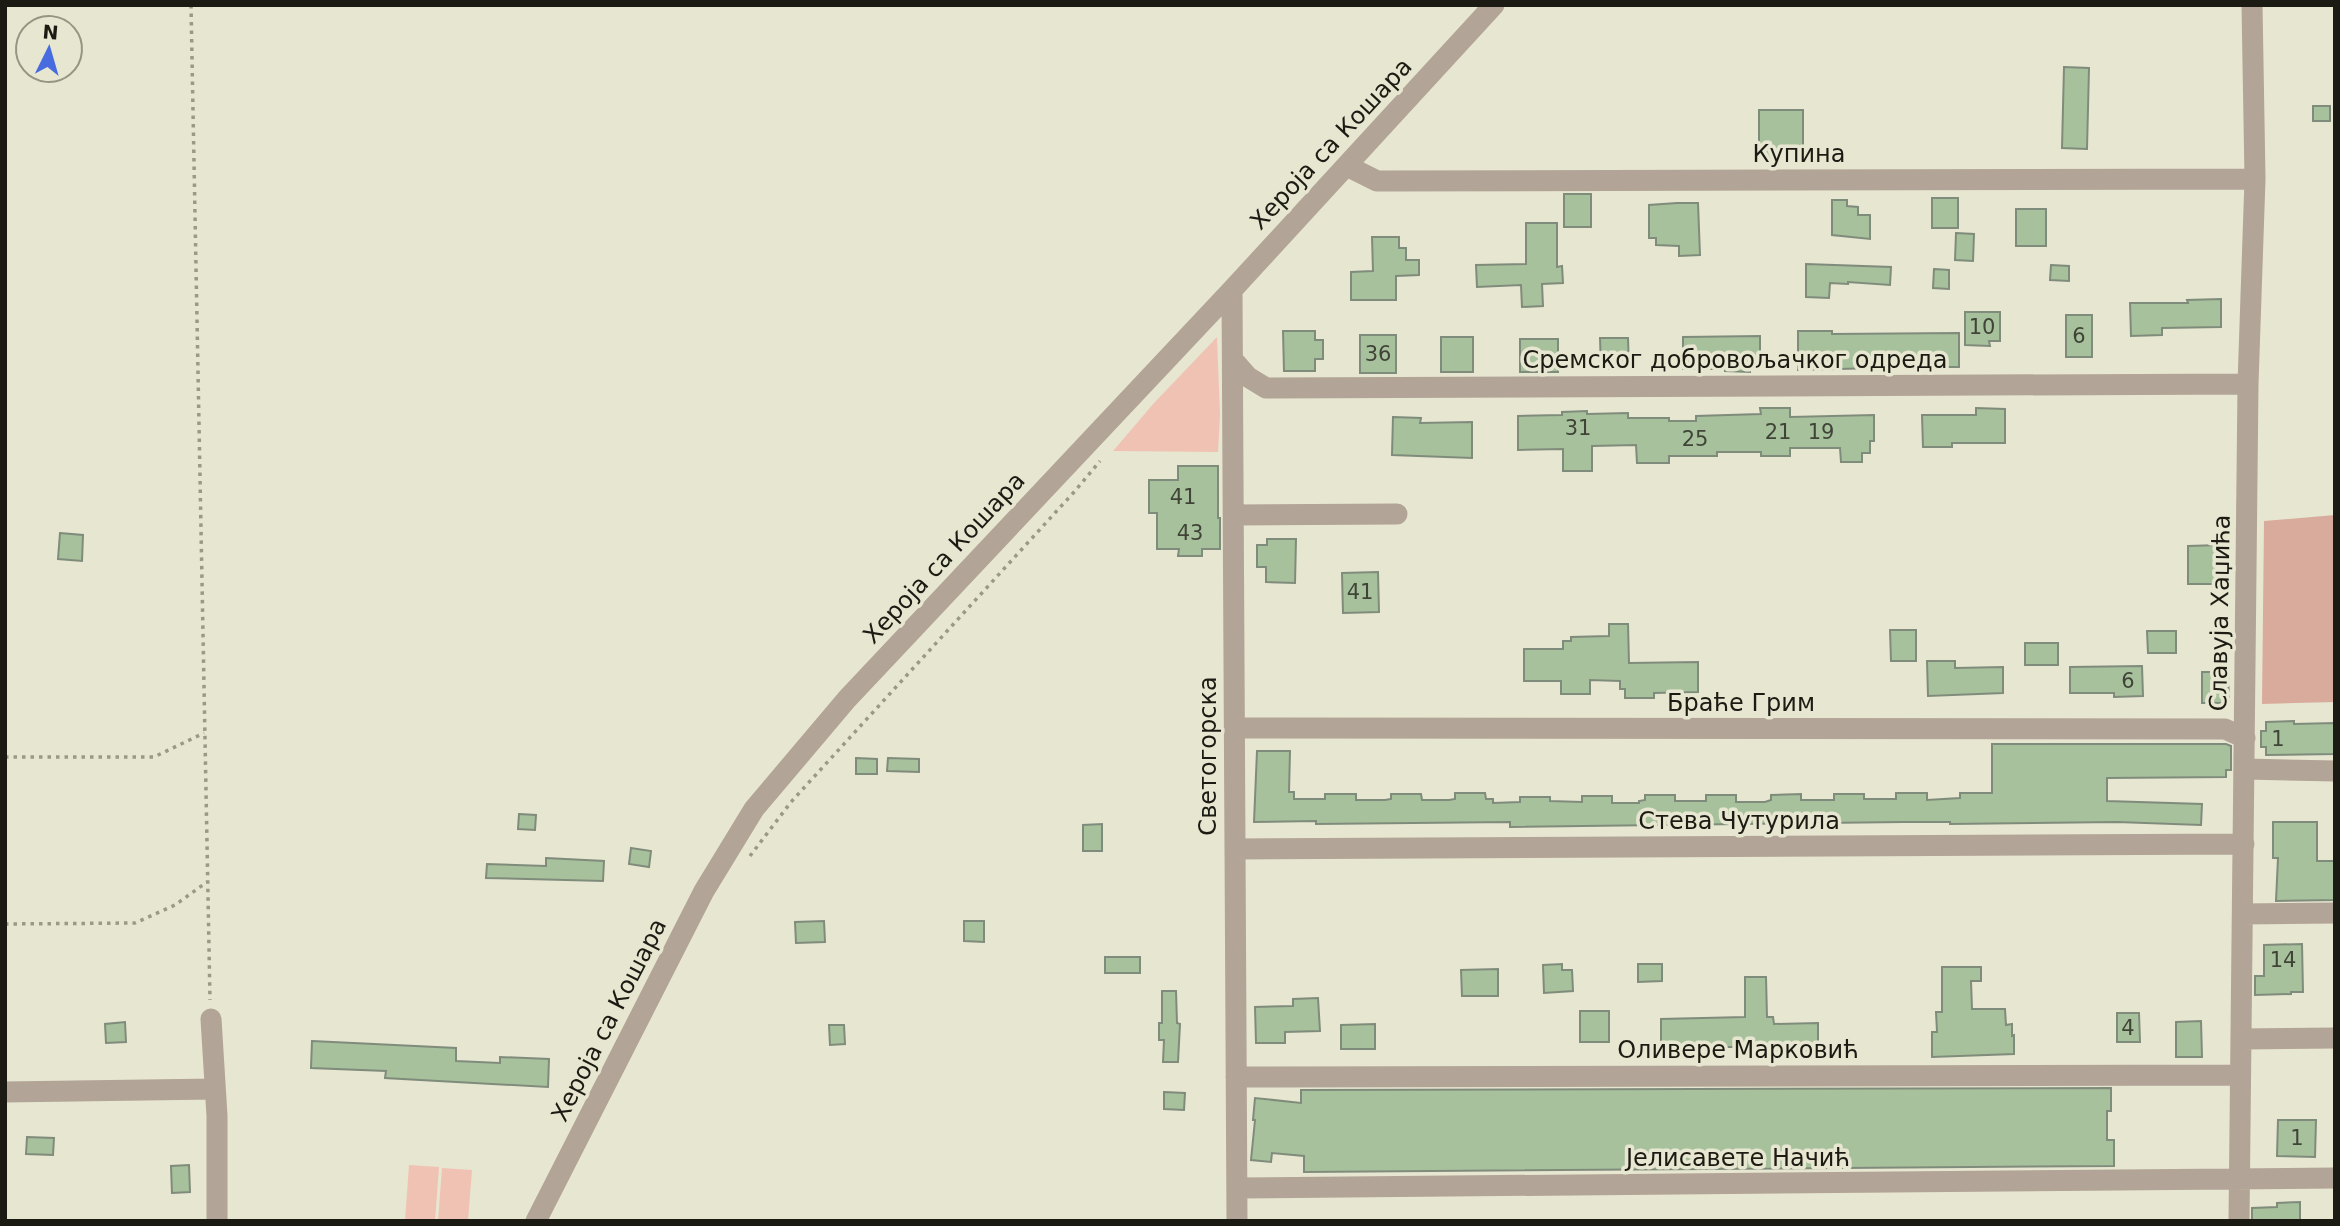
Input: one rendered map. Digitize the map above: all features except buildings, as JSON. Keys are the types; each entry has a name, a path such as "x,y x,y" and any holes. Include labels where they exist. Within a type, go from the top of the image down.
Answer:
{"street":[{"name":"Хероја са Кошара","path":"536,1221 704,891 754,809 847,699 1347,166 1494,5"},
{"name":"Славуја Хаџића","path":"2239,1221 2248,384 2255,179 2252,5"},
{"name":"Купина","path":"1347,166 1377,181 2255,179"},
{"name":"Светогорска","path":"1231,290 1237,1221"},
{"name":"Сремског добровољачког одреда","path":"1233,360 1248,377 1266,388 2248,384"},
{"path":"1234,514 1397,514"},
{"name":"Браће Грим","path":"1234,729 2225,729 2245,738"},
{"path":"2245,769 2335,771"},
{"name":"Стева Чутурила","path":"1235,849 2244,844"},
{"path":"2243,914 2335,913"},
{"path":"211,1019 217,1221"},
{"path":"2242,1039 2335,1038"},
{"name":"Оливере Марковић","path":"1236,1077 2240,1075"},
{"path":"5,1092 215,1089"},
{"name":"Јелисавете Начић","path":"1237,1188 2335,1178"}],"path":[{"path":"191,5 211,1019"},
{"path":"747,859 791,802 1101,460"},
{"path":"5,757 154,757 204,733"},
{"path":"5,924 135,923 175,905 207,882"}],"shaded area":[{"path":"1217,337 1220,415 1218,452 1113,451 1154,403"},
{"path":"2335,515 2335,702 2262,704 2264,521"},
{"path":"409,1165 439,1167 435,1221 405,1221"},
{"path":"442,1168 472,1170 468,1221 438,1221"}]}
